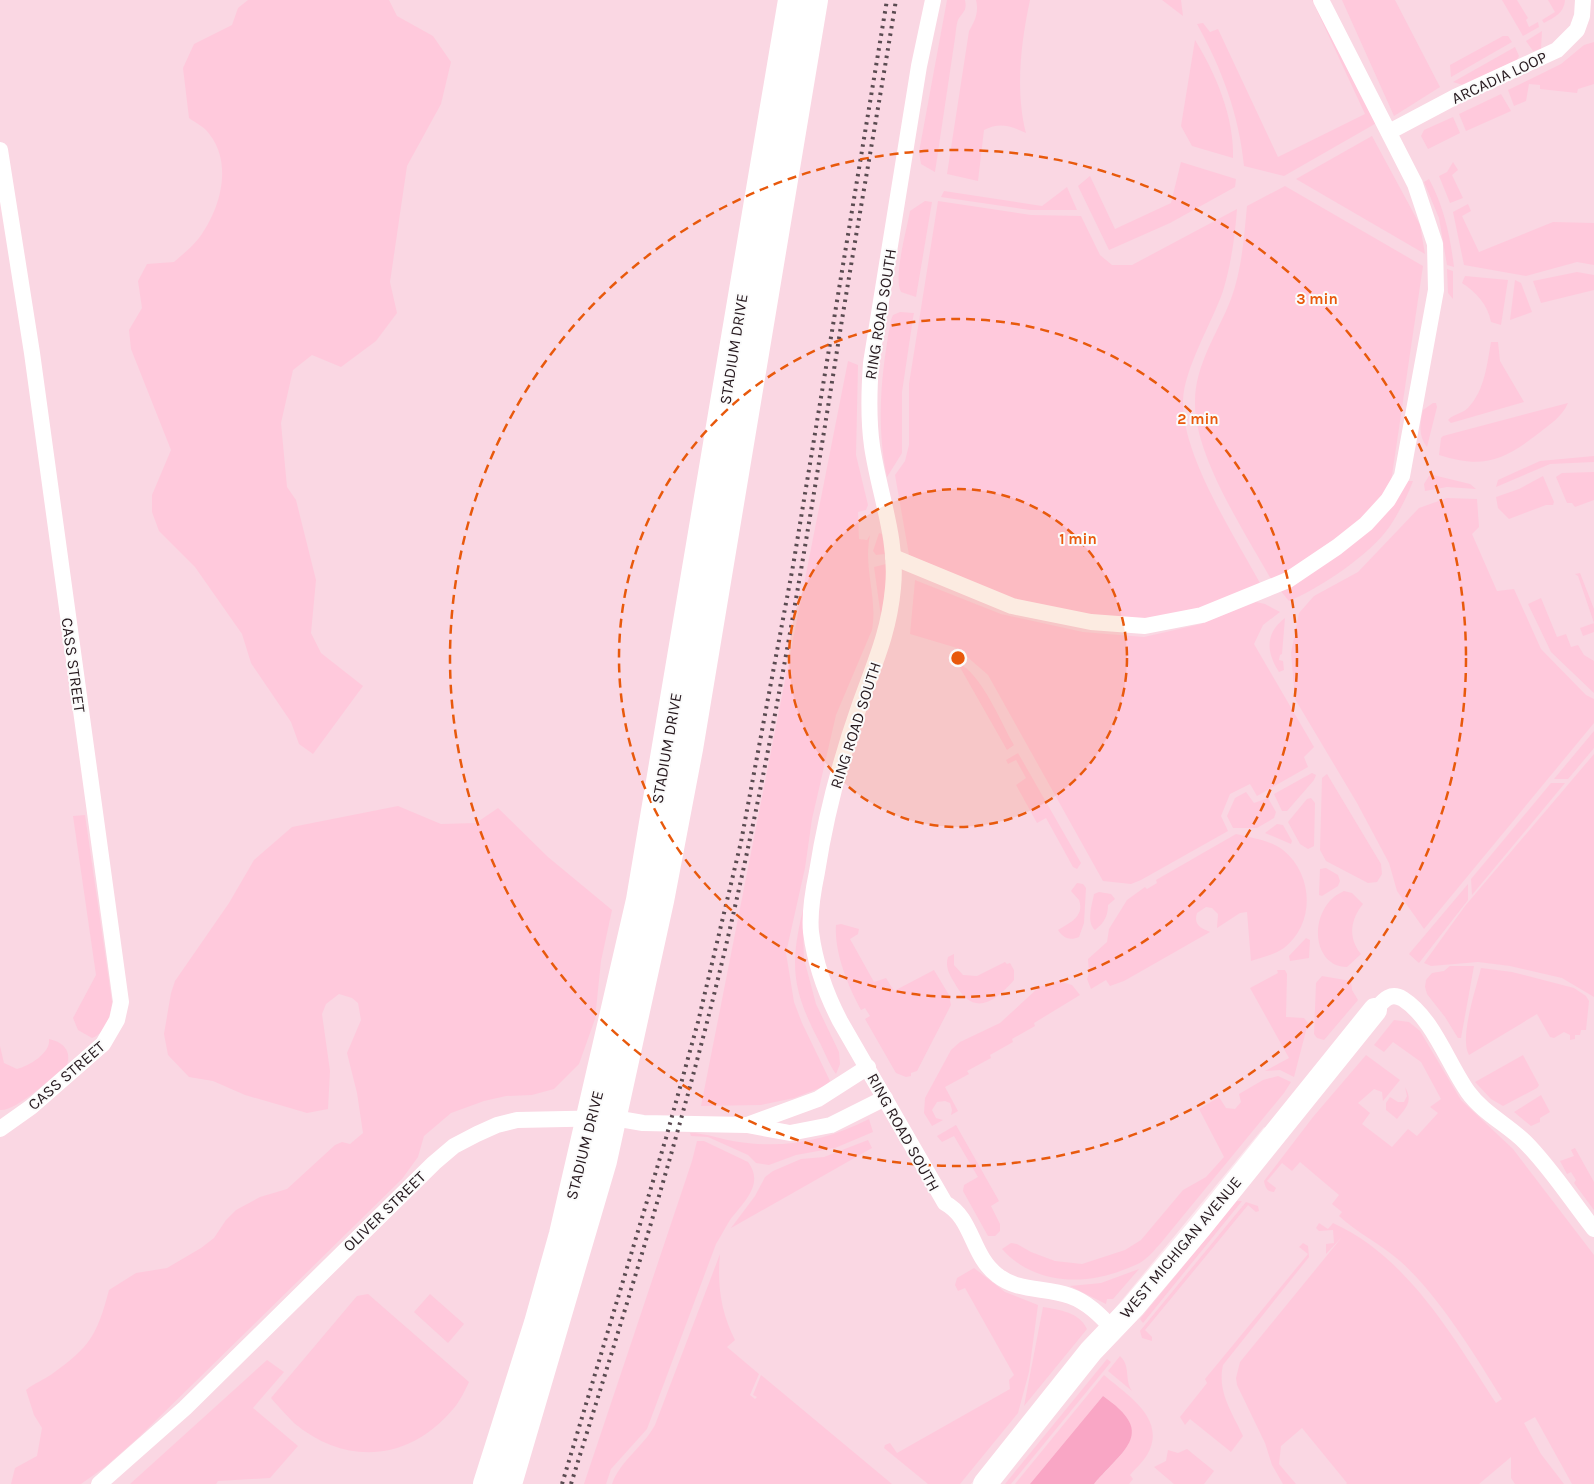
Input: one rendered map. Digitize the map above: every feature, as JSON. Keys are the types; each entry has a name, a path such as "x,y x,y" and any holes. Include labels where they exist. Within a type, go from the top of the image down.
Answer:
{"main road":[{"name":"STADIUM DRIVE","path":"509,1484 604,1161 602,1118 650,848 791,0"},
{"name":"STADIUM DRIVE","path":"486,1484 602,1118 680,804 815,0"}],"street":[{"name":"RING ROAD SOUTH","path":"933,0 919,66 870,372 868,405 872,446 893,543 894,587 887,634 841,761 823,833 811,913 811,931 819,969 830,1001 944,1203 956,1209 972,1237 983,1264 997,1276 1016,1286 1069,1296 1083,1302 1112,1328"},
{"path":"893,557 1012,606 1091,622 1145,626 1202,615 1288,580 1337,547 1366,524 1388,500 1402,476 1436,290 1436,244 1415,184 1390,132 1320,0"},
{"name":"ARCADIA LOOP","path":"1390,132 1455,97 1557,50 1577,30 1582,16 1583,0"},
{"name":"CASS STREET","path":"0,150 32,354 121,1002 114,1028 103,1044 31,1107 0,1129"},
{"path":"1375,1010 1387,997 1397,996 1421,1016 1437,1039 1469,1094 1482,1107 1512,1130 1538,1155 1594,1229"},
{"name":"WEST MICHIGAN AVENUE","path":"985,1484 1112,1328 1201,1226 1375,1010"},
{"name":"OLIVER STREET","path":"747,1125 818,1099 868,1067"},
{"name":"OLIVER STREET","path":"99,1484 185,1408 375,1220 454,1146 497,1125 517,1120 602,1118 642,1123 747,1125 790,1134 811,1131 842,1121 885,1098"}],"shaded area":[{"path":"0,0 1594,0 1594,1484 984,1484 1274,1134 1264,1127 971,1484 0,1484"},
{"path":"248,0 389,0 397,16 433,36 451,62 441,104 407,166 390,282 397,313 376,341 341,367 312,355 293,370 281,423 287,487 296,500 316,580 311,633 321,653 363,686 313,754 299,744 291,722 251,663 242,634 195,567 159,531 152,512 152,495 171,450 131,349 129,330 142,308 138,281 147,264 174,262 184,254 206,227 218,201 221,187 221,160 217,147 208,132 189,118 183,68 194,44 232,25 238,8"},
{"path":"947,0 965,0 966,6 957,25 935,172 921,164 919,152"},
{"path":"976,0 1030,0 1020,66 1021,100 1026,133 1005,126 995,126 984,130 978,181 947,174 969,31 977,12"},
{"path":"1162,0 1181,0 1183,16"},
{"path":"1312,0 1325,0 1380,121 1284,176 1244,166 1234,111 1222,75 1197,24 1203,23 1210,32 1218,29 1278,157 1365,114"},
{"path":"1342,0 1395,0 1440,87 1394,116"},
{"path":"1502,0 1517,0 1528,18 1526,20 1529,27 1538,22 1539,27 1523,36"},
{"path":"1548,0 1565,0 1561,11 1544,23 1542,20 1555,12"},
{"path":"1542,31 1541,49 1533,51 1526,41"},
{"path":"1503,36 1508,36 1512,42 1451,77 1450,65"},
{"path":"1195,40 1217,81 1222,96 1233,143 1233,158 1192,146 1181,126"},
{"path":"1594,42 1594,84 1578,89 1577,93 1540,89 1540,85 1529,84 1526,101 1514,106 1508,90 1561,64 1584,45"},
{"path":"1515,47 1519,56 1517,60 1463,85 1453,82"},
{"path":"1501,94 1511,111 1466,131 1459,114"},
{"path":"1453,117 1460,133 1428,149 1421,136 1424,130"},
{"path":"1372,136 1420,225 1425,254 1296,179"},
{"path":"1181,162 1236,179 1235,187 1170,223 1109,250 1078,186 1090,176 1115,229 1171,203"},
{"path":"1453,162 1458,170 1452,175 1463,198 1450,203 1439,176 1447,172"},
{"path":"1429,179 1439,200 1446,222 1454,267 1447,265 1439,218 1424,182"},
{"path":"1285,186 1423,266 1391,482 1379,500 1357,524 1272,581 1223,494 1212,470 1197,423 1195,402 1196,388 1203,362 1235,288 1242,253 1247,206"},
{"path":"1067,187 1077,210 1030,210 941,197 944,191 1042,206"},
{"path":"925,201 932,202 916,297 901,292 899,285 900,265 910,211"},
{"path":"938,201 1031,215 1081,216 1100,255 1112,265 1132,265 1237,209 1226,281 1193,360 1188,374 1183,401 1185,423 1200,471 1261,585 1194,612 1141,621 1084,617 1015,600 909,555 895,475 905,461 909,445 909,384"},
{"path":"1468,204 1471,211 1462,216 1479,252 1553,222 1594,223 1594,265 1577,262 1526,276 1464,265 1453,212"},
{"path":"1447,269 1453,271 1453,299 1448,293"},
{"path":"1577,272 1594,275 1594,290 1541,303 1533,281"},
{"path":"1465,276 1508,280 1501,325 1491,322 1481,300 1462,283"},
{"path":"1515,280 1521,283 1532,312 1510,320"},
{"path":"900,312 914,313 902,392 902,453 887,477 882,438 882,379 891,320 893,315"},
{"path":"1491,342 1498,342 1500,361 1524,402 1451,423 1448,420 1468,408 1482,385"},
{"path":"848,361 858,365 856,455 868,505 866,510 858,512 859,539 867,540 870,535 868,560 873,606 872,630 836,715 812,819 805,868 786,953 794,1002 830,1081 825,1086 794,1098 761,1105 701,1106"},
{"path":"1436,403 1437,407 1427,447 1421,434 1421,420 1423,410"},
{"path":"1568,403 1559,416 1551,423 1526,443 1503,456 1480,462 1439,455 1441,438 1443,436"},
{"path":"1594,456 1594,462 1550,464 1496,487 1498,480 1540,461"},
{"path":"1594,472 1594,500 1575,507 1572,503 1567,503 1556,477 1562,473"},
{"path":"1433,475 1470,484 1476,489 1447,487 1425,491 1424,484 1429,476"},
{"path":"1543,476 1554,502 1553,505 1546,505 1509,519 1498,508 1496,497 1519,489"},
{"path":"1408,481 1413,481 1400,510 1390,526 1371,548 1330,579 1289,601 1280,590"},
{"path":"1447,498 1477,499 1479,527 1472,534 1497,591 1514,589 1541,649 1586,695 1594,699 1594,723 1424,929 1397,891 1389,863 1357,803 1295,699 1291,653 1299,613 1314,596 1358,572 1419,508"},
{"path":"879,533 882,534 885,554 876,555 873,551"},
{"path":"886,564 887,577 881,617 874,567"},
{"path":"1580,573 1594,609 1594,623 1578,576 1575,574"},
{"path":"915,580 1001,614 1083,632 1144,637 1201,624 1256,602 1265,604 1280,612 1263,625 1254,644 1314,747 1304,757 1308,767 1257,796 1250,784 1230,794 1221,816 1228,831 1141,880 1131,884 1103,881 988,675 957,648 910,634"},
{"path":"1541,598 1557,637 1566,634 1571,647 1578,645 1584,655 1594,661 1594,693 1551,652 1528,604"},
{"path":"1285,618 1282,654 1279,660 1283,661 1284,670 1279,672 1272,657 1270,643 1274,630"},
{"path":"1594,623 1594,632 1583,636 1580,628"},
{"path":"957,662 966,668 990,699 1014,745 1007,750"},
{"path":"1594,731 1594,748 1568,779 1554,779"},
{"path":"1018,753 1081,863 1077,869 1073,867 1046,818 1037,823 1016,785 1026,778 1016,760 1008,764 1006,760"},
{"path":"1594,754 1594,997 1562,978 1510,966 1478,962 1431,966 1424,963 1465,906"},
{"path":"1312,773 1316,775 1314,780 1287,811 1282,811 1274,794"},
{"path":"1327,774 1381,864 1382,874 1377,882 1368,883 1326,861 1320,850 1322,778"},
{"path":"1551,783 1565,783 1472,895 1471,879"},
{"path":"1246,792 1254,803 1268,798 1276,812 1274,818 1257,828 1233,828 1227,816 1235,798"},
{"path":"1311,798 1315,803 1314,846 1308,849 1300,844 1288,822 1307,799"},
{"path":"398,806 441,824 476,823 498,808 548,857 612,910 601,961 595,1019 579,1064 554,1089 532,1095 506,1096 484,1101 451,1113 424,1136 418,1157 402,1179 139,1437 105,1467 81,1484 11,1484 15,1468 37,1456 42,1428 34,1415 26,1390 49,1376 84,1347 96,1329 109,1290 136,1273 167,1268 201,1248 214,1238 226,1220 236,1210 260,1197 287,1189 335,1145 342,1142 350,1144 363,1133 357,1093 347,1053 361,1020 358,1003 352,998 339,994 326,1004 322,1014 330,1071 328,1109 307,1113 245,1095 213,1081 189,1077 168,1055 164,1034 175,981 229,903 254,860 292,827"},
{"path":"85,815 112,1002 109,1018 104,1028 97,1036 92,1038 78,1030 73,1018 96,975 73,816"},
{"path":"1277,824 1283,825 1292,841 1291,844 1265,833"},
{"path":"1236,834 1261,840 1278,847 1293,860 1301,872 1307,899 1301,926 1294,938 1284,948 1251,961 1247,912 1240,913 1217,928 1218,914 1212,908 1206,907 1197,913 1196,921 1199,926 1210,932 1124,981 1110,986 1106,980 1091,989 1087,979 1089,973 1088,959 1107,942 1109,929 1127,900 1145,887 1147,889 1157,883 1156,880"},
{"path":"1326,868 1338,875 1340,881 1338,886 1322,896 1319,895 1320,869"},
{"path":"1077,883 1083,884 1086,888 1084,923 1079,937 1070,939 1064,937 1058,930 1075,919 1080,911 1079,900 1071,891"},
{"path":"1468,884 1468,900 1419,963 1409,954"},
{"path":"1344,891 1352,893 1363,904 1355,916 1352,929 1354,942 1361,954 1347,967 1335,964 1326,957 1320,947 1318,935 1319,922 1324,910 1332,899"},
{"path":"1099,892 1111,894 1115,899 1108,905 1105,919 1095,930 1092,927 1090,913 1094,894"},
{"path":"806,898 803,930 804,959 816,1004 839,1052 840,1064 836,1074 802,1005 795,972 797,939"},
{"path":"841,924 859,929 858,934 850,939 874,982 886,978 894,991 934,970 949,995 951,1005 917,1071 911,1073 911,1076 906,1077 896,1073 865,1019 870,1016 865,1008 861,1010 851,990 837,946 836,925"},
{"path":"1306,938 1310,940 1309,958 1290,961 1289,956"},
{"path":"954,954 954,965 963,975 977,976 1005,962 1007,964 1010,963 1014,970 1014,980 998,996 990,1001 975,1003 968,1000 952,979 947,967 948,957"},
{"path":"1450,966 1474,966 1461,1038 1458,1038 1427,994 1425,987 1426,980 1432,973 1444,971"},
{"path":"1481,968 1512,972 1574,988 1586,996 1589,1001 1586,1030 1581,1030 1580,1035 1575,1035 1575,1039 1570,1040 1570,1035 1564,1032 1554,1038 1550,1037 1537,1014 1469,1055 1466,1047 1467,1026"},
{"path":"1277,970 1285,970 1287,974 1286,1017 1304,1018 1308,1023 1294,1077 1280,1070 1265,1071 1289,1058 1250,988 1278,973"},
{"path":"1322,976 1351,981 1352,990 1358,1000 1324,1040 1317,1038 1314,1034 1316,983"},
{"path":"1059,981 1072,985 1080,995 1034,1023 1035,1026 1012,1039 1013,1042 990,1055 991,1058 967,1071 969,1074 945,1087 958,1111 951,1115 950,1103 945,1101 937,1102 932,1110 936,1118 943,1120 932,1126 924,1113 925,1098 951,1050 960,1042 1000,1023 1039,987"},
{"path":"1394,1020 1409,1022 1420,1031 1461,1100 1513,1149 1594,1255 1594,1484 1572,1484 1535,1417 1524,1423 1541,1454 1564,1484 1515,1484 1511,1478 1511,1457 1479,1484 1346,1484 1302,1428 1281,1446 1279,1464 1296,1484 1283,1484 1272,1465 1265,1443 1237,1385 1236,1378 1240,1362 1342,1237 1326,1254 1326,1244 1334,1243 1333,1230 1319,1231 1316,1228 1319,1223 1328,1229 1333,1223 1360,1238 1384,1256 1406,1277 1445,1326 1496,1403 1502,1399 1456,1327 1429,1291 1393,1255 1353,1228 1339,1216 1342,1212 1332,1204 1339,1195 1300,1162 1292,1171 1282,1163 1267,1181 1276,1188 1274,1192 1268,1190 1265,1185 1264,1181 1313,1117 1366,1055 1400,1080 1383,1101 1382,1092 1374,1089 1358,1103 1370,1113 1362,1124 1392,1147 1408,1129 1417,1136 1438,1113 1430,1107 1441,1099 1421,1062 1393,1042 1384,1052 1374,1045"},
{"path":"49,1039 58,1042 65,1048 68,1055 67,1065 25,1099 7,1109 0,1110 0,1046 4,1063 17,1069 33,1062 43,1054 49,1044"},
{"path":"1523,1055 1539,1085 1537,1088 1503,1106 1491,1099 1475,1082"},
{"path":"1278,1076 1291,1082 1284,1093 1160,1244 1142,1262 1108,1275 1075,1280 1059,1279 1028,1269 1014,1261 1002,1249 1011,1243 1017,1244 1031,1252 1055,1261 1082,1264 1125,1250 1141,1240 1183,1190 1206,1177 1224,1157 1199,1109 1219,1097 1226,1108 1235,1109 1241,1102 1239,1094 1263,1080"},
{"path":"1405,1087 1409,1096 1408,1104 1397,1119 1386,1110 1386,1103 1390,1097 1398,1102 1404,1102 1407,1096"},
{"path":"1541,1095 1550,1112 1540,1118 1540,1122 1531,1126 1514,1112"},
{"path":"869,1119 873,1132 835,1148 796,1155 769,1165 756,1163 748,1155 708,1137 691,1136 690,1133 756,1144 790,1143 822,1137"},
{"path":"956,1125 999,1201 991,1206 1000,1224 1000,1231 995,1236 988,1236 963,1191 964,1185 978,1177 954,1136 942,1142 937,1136"},
{"path":"868,1140 872,1148 731,1228 755,1196 765,1177 773,1171 801,1159 824,1157"},
{"path":"697,1141 704,1141 748,1162 753,1170 753,1186 746,1200 730,1220 716,1244 647,1429 611,1469 606,1484 584,1484 692,1161"},
{"path":"1575,1148 1594,1182 1594,1210 1574,1183 1576,1180 1571,1172 1567,1174 1560,1161 1574,1156 1571,1150"},
{"path":"1237,1201 1242,1201 1143,1323 1140,1319"},
{"path":"1246,1202 1258,1206 1259,1211 1256,1212 1248,1205 1145,1330 1152,1337 1152,1341 1142,1338 1140,1331"},
{"path":"1303,1243 1308,1246 1309,1257 1223,1365 1222,1384 1224,1393 1243,1436 1231,1452 1190,1419 1185,1425 1180,1417 1207,1383 1205,1379 1308,1254 1299,1247"},
{"path":"720,1254 719,1277 721,1298 726,1319 735,1340 727,1347 759,1374 750,1395 755,1399 757,1397 753,1395 761,1375 892,1484 612,1484 620,1468 655,1425"},
{"path":"974,1268 1005,1292 1038,1305 1029,1372 1018,1413 960,1484 928,1484 884,1448 885,1445 890,1443 897,1453 1010,1389 1009,1380 1014,1375 965,1288 958,1291 955,1285 957,1278"},
{"path":"1139,1269 1113,1299 1107,1299 1106,1304 1070,1286 1101,1283"},
{"path":"368,1294 469,1382 456,1405 437,1426 418,1439 398,1448 377,1452 356,1452 335,1447 314,1437 294,1423 271,1398 357,1296"},
{"path":"430,1294 464,1324 448,1343 414,1312"},
{"path":"1043,1307 1074,1315 1084,1323 1087,1329 1024,1406"},
{"path":"1120,1356 1127,1368 1128,1382 1132,1391 1108,1371"},
{"path":"1107,1359 1111,1362 1011,1484 1005,1484"},
{"path":"267,1360 284,1372 253,1408 298,1446 270,1478 218,1481 216,1484 130,1484"},
{"path":"1104,1375 1142,1409 1149,1419 1152,1430 1152,1442 1147,1455 1130,1475 1133,1479 1129,1484 1094,1484 1125,1450 1130,1440 1131,1430 1128,1420 1119,1409 1103,1396 1030,1484 1015,1484"},
{"path":"1103,1396 1119,1409 1128,1420 1132,1430 1125,1450 1094,1484 1030,1484"},
{"path":"1187,1449 1214,1471 1204,1484 1174,1484 1154,1467 1166,1461 1168,1450 1178,1453"}],"railway":[{"path":"562,1484 666,1138 698,1022 741,842 793,566 887,0"},
{"path":"571,1484 679,1127 717,984 750,839 792,622 896,0"}]}
